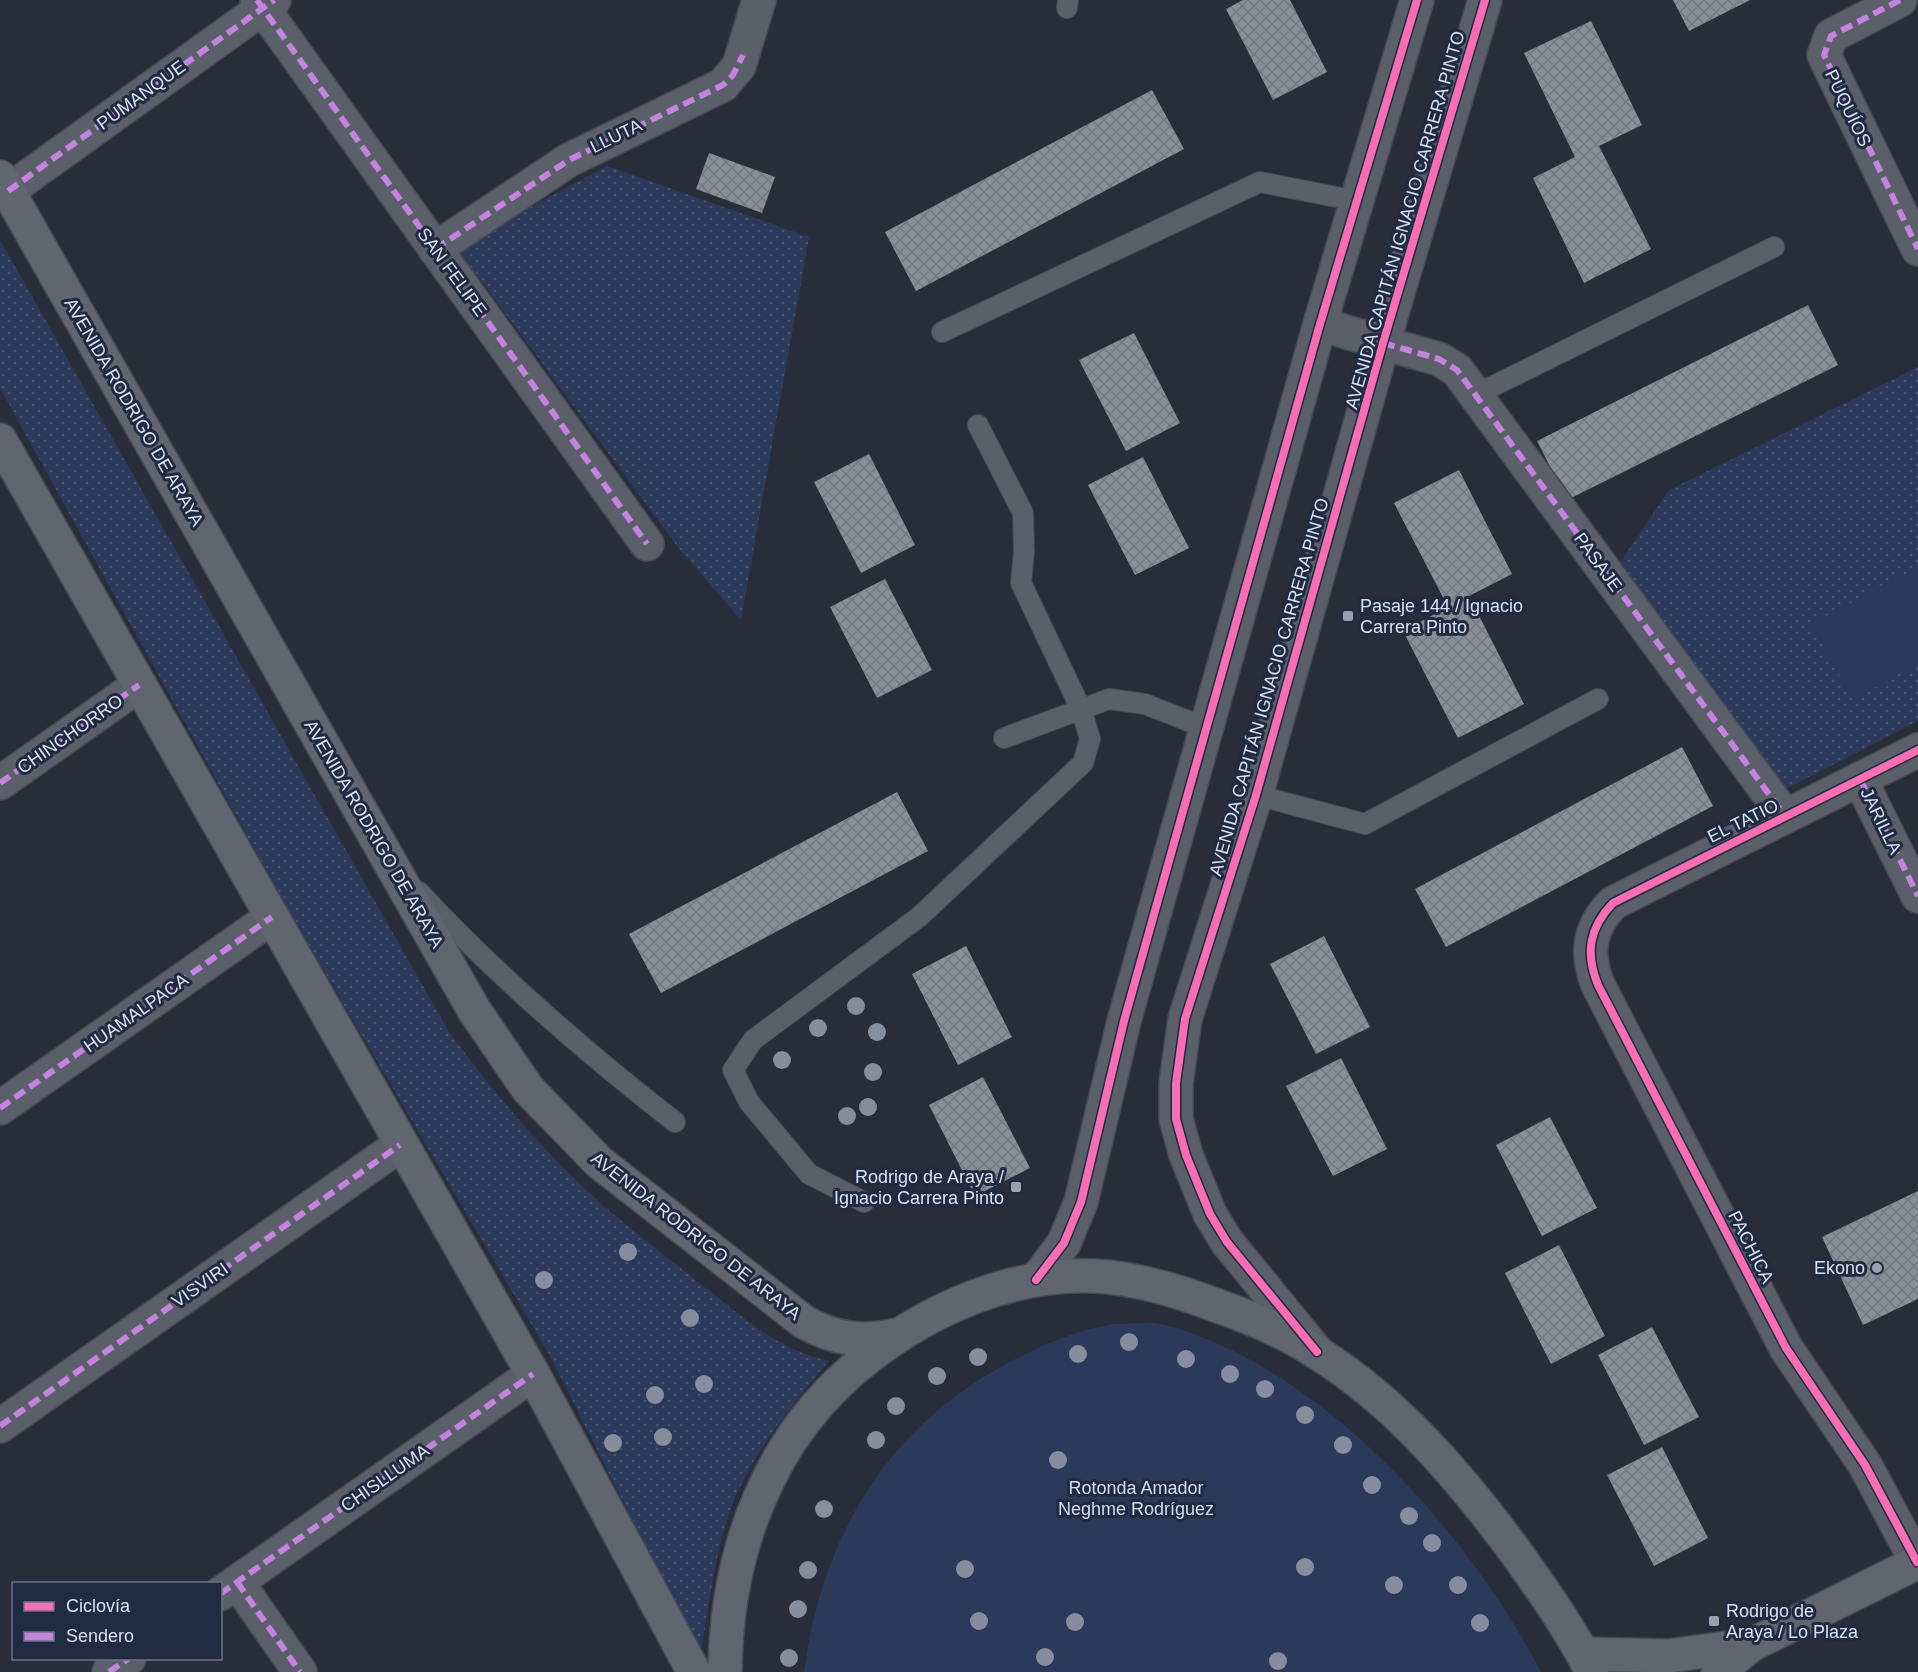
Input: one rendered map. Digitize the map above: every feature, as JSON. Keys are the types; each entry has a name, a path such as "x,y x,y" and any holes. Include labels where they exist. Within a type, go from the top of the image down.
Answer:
{"main road":[{"name":"AVENIDA RODRIGO DE ARAYA","path":"4,184 499,1050 534,1096 599,1162 804,1322 823,1333 846,1339 876,1340 896,1335"},
{"path":"0,440 400,1145 533,1374 694,1672"},
{"path":"724,1672 725,1634 740,1552 750,1518 786,1446 843,1376 896,1335 970,1299 1036,1280 1095,1276 1192,1296 1263,1323 1317,1352 1389,1409 1462,1483 1557,1610 1588,1663 1668,1656 1751,1645"},
{"path":"1718,1672 1751,1645 1917,1562"}],"street":[{"name":"LLUTA","path":"435,249 569,160 723,85 739,66 759,0"},
{"path":"1036,1280 1064,1243 1081,1202 1124,1021 1320,324 1416,0"},
{"name":"AVENIDA CAPITÁN IGNACIO CARRERA PINTO","path":"1317,1352 1227,1242 1210,1214 1195,1183 1176,1119 1176,1083 1185,1020 1256,795 1383,343 1485,0"},
{"name":"PUQUÍOS","path":"1900,0 1831,36 1825,45 1824,55 1918,249"},
{"name":"SAN FELIPE","path":"264,3 435,249 647,544"},
{"name":"PUMANQUE","path":"4,184 264,3"},
{"name":"PASAJE","path":"1320,324 1439,359 1456,370 1785,816"},
{"name":"CHINCHORRO","path":"0,783 139,685"},
{"name":"EL TATIO","path":"1593,932 1601,916 1613,903 1918,750"},
{"name":"JARILLA","path":"1860,779 1918,896"},
{"name":"HUAMALPACA","path":"0,1108 272,917"},
{"name":"PACHICA","path":"1593,932 1590,950 1592,968 1604,995 1786,1348 1865,1465 1917,1562"},
{"name":"VISVIRI","path":"0,1426 400,1145"},
{"name":"CHISLLUMA","path":"300,1672 229,1588 533,1374"},
{"path":"109,1672 127,1660"}],"lane":[{"path":"942,332 1260,182 1357,201"},
{"path":"1475,395 1774,247"},
{"path":"864,1202 809,1174 749,1102 733,1070 753,1040 919,917 1083,764 1090,739 1081,709 1021,583 1024,551 1023,513 978,425"},
{"path":"1004,738 1109,699 1145,704 1206,728"},
{"path":"1256,795 1365,824 1598,699"},
{"path":"387,857 452,927 521,995 596,1060 675,1122"}],"green space":[{"path":"607,166 809,237 741,620 677,546 456,247"},
{"path":"0,240 449,1032 528,1129 580,1184 609,1210 761,1331 792,1349 829,1361 773,1432 739,1490 724,1529 700,1655 550,1356 286,906 0,388"},
{"path":"1918,367 1918,721 1786,789 1615,570 1669,490"},
{"path":"1918,567 1918,664 1852,700 1811,624"},
{"name":"Rotonda Amador Neghme Rodríguez","path":"1154,1323 1188,1332 1216,1343 1265,1369 1314,1401 1360,1439 1404,1481 1444,1527 1514,1623 1541,1672 804,1672 813,1623 826,1576 844,1532 867,1491 895,1454 927,1419 965,1389 1008,1363 1060,1339 1114,1324"}],"building":[{"path":"1243,0 1290,0 1327,72 1273,100 1226,9"},
{"path":"1673,0 1750,0 1689,31"},
{"path":"1591,21 1642,125 1599,146 1651,249 1584,283 1533,178 1575,157 1524,53"},
{"path":"1152,90 1184,149 916,291 885,232"},
{"path":"709,153 775,177 762,213 696,189"},
{"path":"1808,305 1838,365 1567,500 1537,441"},
{"path":"1134,333 1180,423 1126,451 1079,360"},
{"path":"869,454 915,545 861,573 814,482"},
{"path":"1143,457 1189,548 1135,575 1088,485"},
{"path":"1459,470 1512,574 1469,596 1524,704 1458,738 1403,631 1448,607 1394,503"},
{"path":"885,579 932,670 877,698 830,607"},
{"path":"1682,747 1713,806 1446,947 1415,889"},
{"path":"897,792 928,851 661,993 629,934"},
{"path":"1324,936 1370,1027 1316,1054 1270,964"},
{"path":"966,946 1012,1037 958,1065 912,974"},
{"path":"1341,1058 1387,1149 1333,1176 1286,1086"},
{"path":"983,1077 1030,1168 975,1196 929,1105"},
{"path":"1550,1117 1597,1208 1542,1236 1496,1145"},
{"name":"Ekono","path":"1918,1191 1918,1299 1863,1325 1822,1237"},
{"path":"1559,1245 1605,1336 1551,1364 1505,1273"},
{"path":"1652,1327 1699,1417 1644,1445 1598,1355"},
{"path":"1662,1447 1708,1538 1654,1566 1607,1475"}],"marked path":[{"path":"257,0 647,544"},
{"path":"8,191 274,0"},
{"path":"1900,0 1831,36 1824,55 1918,249"},
{"path":"435,249 569,160 723,85 733,75 743,55"},
{"path":"1383,343 1439,359 1457,370 1785,816"},
{"path":"0,783 139,685"},
{"path":"1860,779 1918,896"},
{"path":"0,1108 272,917"},
{"path":"0,1426 400,1145"},
{"path":"222,1593 533,1374"},
{"path":"237,1582 300,1672"},
{"path":"109,1672 126,1660"}],"cycle path":[{"path":"1036,1280 1064,1243 1081,1202 1124,1021 1320,324 1417,0"},
{"path":"1317,1352 1227,1242 1210,1214 1186,1155 1176,1119 1176,1083 1185,1019 1256,795 1383,343 1485,0"},
{"path":"1917,1562 1865,1465 1786,1348 1598,985 1591,962 1591,952 1594,931 1613,903 1918,750"}],"place":[{"name":"Pasaje 144 / Ignacio Carrera Pinto","path":"1348,616"},
{"name":"Rodrigo de Araya / Ignacio Carrera Pinto","path":"1016,1187"},
{"name":"Ekono","path":"1877,1268"},
{"name":"Rodrigo de Araya / Lo Plaza","path":"1714,1621"}]}
